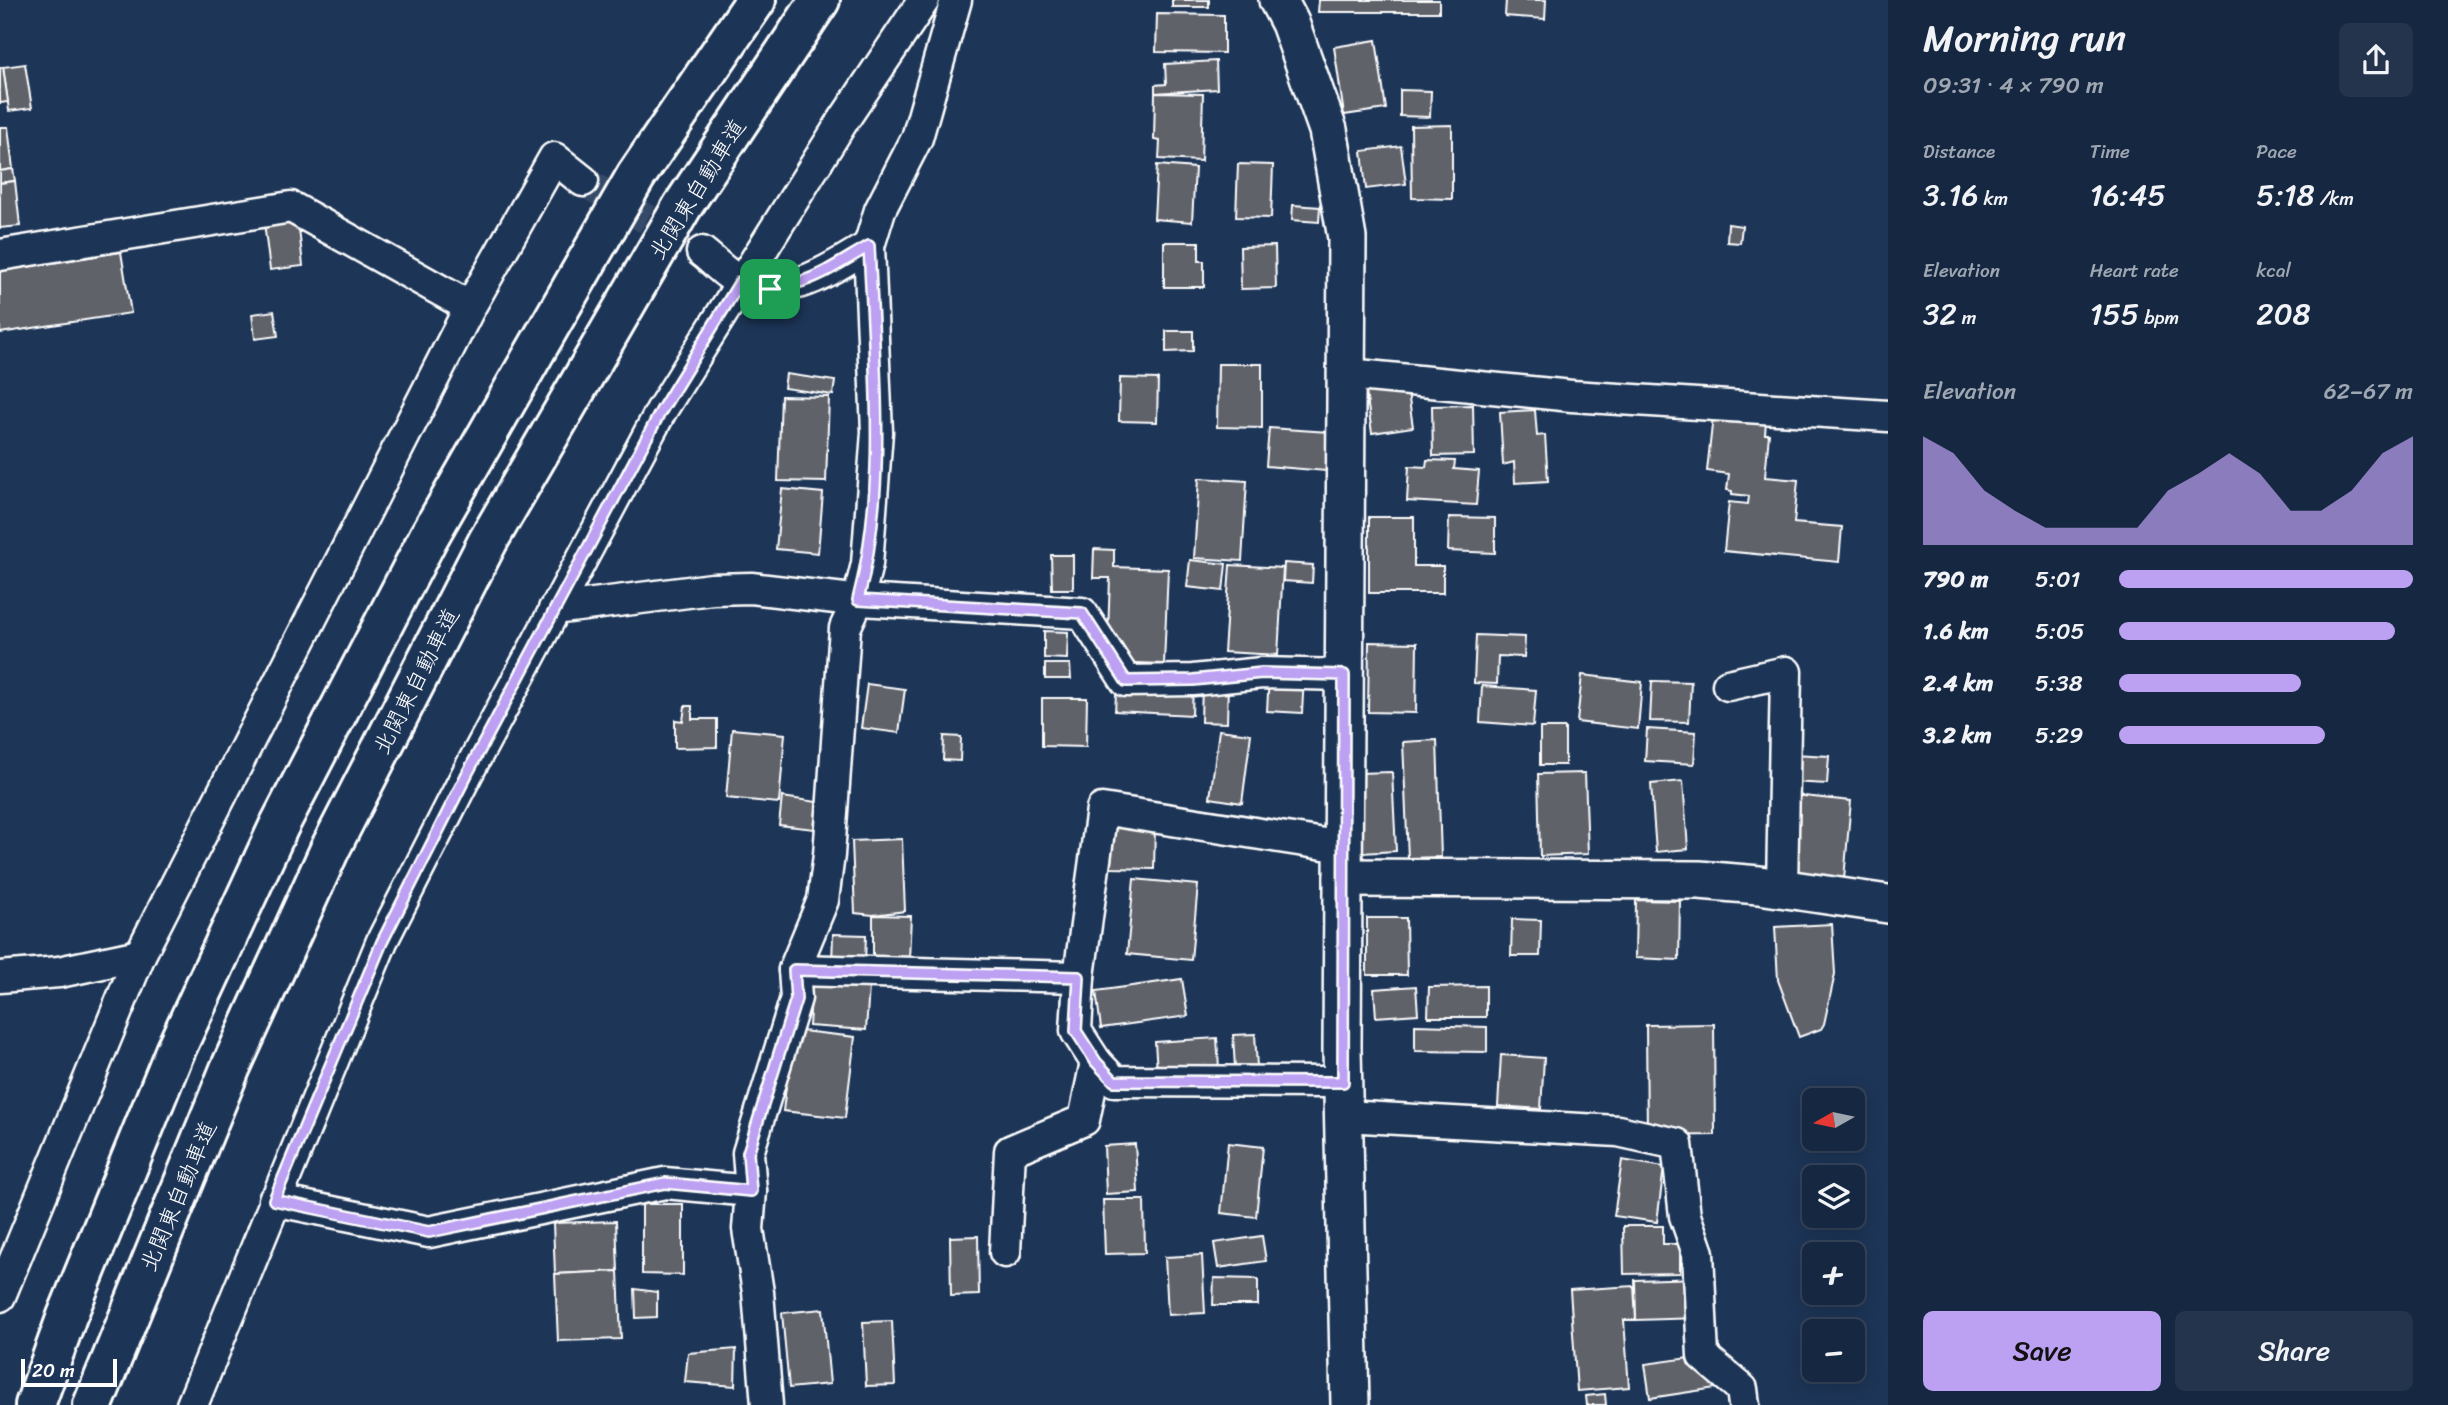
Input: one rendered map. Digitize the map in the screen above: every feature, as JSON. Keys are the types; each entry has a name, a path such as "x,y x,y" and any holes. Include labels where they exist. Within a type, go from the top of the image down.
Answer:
{"highway":[{"path":"35,1405 67,1316 175,1051 279,826 428,538 629,188 755,0"},
{"name":"北関東自動車道","path":"93,1405 230,1069 330,849 488,541 682,207 820,0"}],"street":[{"path":"192,1405 382,942 554,609 661,411 740,282 924,0"},
{"path":"767,1405 758,1292 748,1229 751,1191 748,1153 796,999 794,970 823,900 829,855 845,628 858,600 867,564 877,432 869,246 880,210 917,138 956,0"},
{"path":"1278,0 1290,23 1328,130 1347,238 1343,863 1350,1405"},
{"path":"0,1296 140,955 470,307 554,158 583,181"},
{"path":"0,255 291,207 470,307"},
{"path":"702,252 740,282 770,289 811,280 869,246"},
{"path":"1348,374 1572,396 1888,416"},
{"path":"554,609 712,589 751,589 858,600 1082,613 1126,681 1193,680 1262,673 1344,675"},
{"path":"1728,685 1786,673 1782,888"},
{"path":"1744,1405 1742,1389 1703,1356 1699,1253 1685,1216 1677,1144 1618,1131 1344,1099 1114,1081 1096,1062 1076,1031 1078,984 1102,809 1343,863 1699,880 1782,888 1888,904"},
{"path":"0,977 60,972 140,955"},
{"path":"794,970 1079,977 1078,984"},
{"path":"1005,1252 1010,1152 1084,1120 1096,1062"},
{"path":"274,1200 429,1232 665,1183 751,1191"}],"building":[{"path":"1172,0 1209,0 1209,7 1172,7"},
{"path":"1319,0 1439,0 1439,12 1318,12"},
{"path":"1506,0 1546,0 1545,19 1505,16"},
{"path":"1157,14 1224,15 1224,53 1156,52"},
{"path":"1376,40 1386,109 1344,115 1334,47"},
{"path":"1216,61 1217,89 1155,93 1155,85 1166,84 1165,64"},
{"path":"25,64 32,108 9,111 3,67"},
{"path":"3,67 8,102 0,103 0,68"},
{"path":"1400,90 1431,91 1430,117 1400,116"},
{"path":"1155,93 1203,94 1201,161 1159,159 1160,141 1154,140"},
{"path":"1452,125 1452,199 1412,198 1411,126"},
{"path":"0,127 8,127 13,169 0,171"},
{"path":"1401,146 1406,184 1366,189 1362,151"},
{"path":"1238,164 1273,165 1271,218 1236,217"},
{"path":"1157,165 1195,168 1192,222 1154,219"},
{"path":"13,169 15,181 0,183 0,171"},
{"path":"15,181 20,226 0,228 0,183"},
{"path":"1293,205 1320,207 1319,222 1292,220"},
{"path":"298,219 303,266 270,270 264,223"},
{"path":"1728,224 1742,226 1740,243 1727,242"},
{"path":"1164,242 1199,242 1199,261 1204,261 1204,287 1164,287"},
{"path":"1275,246 1276,288 1241,289 1240,247"},
{"path":"121,252 131,313 0,333 0,271"},
{"path":"274,311 278,336 255,339 252,314"},
{"path":"1166,331 1193,331 1193,351 1166,352"},
{"path":"1218,364 1262,364 1262,428 1217,427"},
{"path":"786,374 835,381 833,395 784,388"},
{"path":"1120,378 1158,379 1157,422 1119,421"},
{"path":"1406,379 1413,427 1372,433 1365,385"},
{"path":"781,396 829,397 826,482 778,481"},
{"path":"1473,405 1474,455 1433,456 1432,406"},
{"path":"1535,410 1537,436 1545,435 1548,481 1515,483 1514,462 1503,465 1500,412"},
{"path":"1713,416 1766,421 1765,434 1769,434 1765,477 1798,480 1794,523 1842,527 1839,562 1724,551 1729,502 1748,504 1749,496 1732,494 1732,491 1727,490 1729,474 1707,471"},
{"path":"1269,428 1329,432 1326,471 1266,466"},
{"path":"1427,460 1455,461 1454,469 1479,471 1476,505 1407,501 1409,466 1426,467"},
{"path":"1199,478 1247,481 1242,561 1194,558"},
{"path":"782,489 823,493 818,553 776,549"},
{"path":"1369,517 1414,517 1414,566 1443,566 1443,593 1369,593"},
{"path":"1449,517 1495,518 1495,553 1448,551"},
{"path":"1094,549 1114,550 1114,567 1168,569 1164,664 1107,662 1110,578 1093,578"},
{"path":"1051,555 1073,555 1073,589 1052,589"},
{"path":"1190,560 1226,564 1223,591 1187,587"},
{"path":"1284,563 1313,565 1312,583 1283,581"},
{"path":"1230,565 1283,568 1278,655 1224,652"},
{"path":"1044,631 1068,632 1067,659 1044,658"},
{"path":"1476,635 1525,637 1524,657 1498,656 1497,684 1474,683"},
{"path":"1369,642 1417,643 1416,713 1368,712"},
{"path":"1045,664 1070,664 1071,679 1045,679"},
{"path":"1269,675 1304,677 1302,713 1267,711"},
{"path":"1582,675 1642,682 1638,729 1577,722"},
{"path":"1117,679 1193,683 1192,715 1115,711"},
{"path":"1652,681 1691,682 1689,722 1650,721"},
{"path":"1202,683 1228,684 1227,723 1201,722"},
{"path":"867,684 905,689 899,733 861,728"},
{"path":"1482,686 1536,690 1533,726 1480,722"},
{"path":"1042,698 1087,698 1086,747 1042,746"},
{"path":"685,706 692,706 692,719 717,719 717,747 675,748 675,720 683,721"},
{"path":"1540,728 1565,728 1565,765 1540,765"},
{"path":"732,729 785,734 779,803 726,798"},
{"path":"1647,729 1696,732 1694,764 1645,761"},
{"path":"1219,730 1251,734 1242,803 1210,798"},
{"path":"944,736 961,737 960,761 943,760"},
{"path":"1437,740 1441,857 1408,858 1403,742"},
{"path":"1793,754 1829,756 1827,784 1791,782"},
{"path":"1392,772 1396,851 1362,853 1358,773"},
{"path":"1585,773 1588,854 1540,856 1538,774"},
{"path":"1683,781 1688,849 1656,852 1651,784"},
{"path":"1794,795 1851,801 1844,879 1787,874"},
{"path":"782,797 817,802 814,829 779,825"},
{"path":"1112,826 1155,827 1154,869 1111,868"},
{"path":"902,839 905,911 873,915 855,913 852,841"},
{"path":"1134,879 1198,885 1191,960 1127,954"},
{"path":"1636,900 1680,901 1679,960 1635,958"},
{"path":"873,915 911,916 909,959 873,958"},
{"path":"1367,918 1406,918 1407,975 1367,975"},
{"path":"1512,919 1541,920 1540,956 1511,956"},
{"path":"1832,924 1835,974 1824,1024 1821,1029 1799,1037 1778,980 1775,927"},
{"path":"833,934 866,935 865,964 832,963"},
{"path":"1182,979 1188,1016 1101,1028 1096,991"},
{"path":"812,983 869,987 866,1030 809,1026"},
{"path":"1416,986 1418,1014 1376,1017 1374,989"},
{"path":"1486,986 1486,1017 1428,1017 1429,987"},
{"path":"1714,1024 1715,1135 1647,1136 1646,1025"},
{"path":"1415,1025 1487,1027 1487,1052 1415,1051"},
{"path":"793,1030 855,1037 845,1118 783,1111"},
{"path":"1255,1034 1257,1067 1235,1068 1233,1035"},
{"path":"1217,1038 1219,1068 1157,1071 1155,1042"},
{"path":"1501,1055 1544,1058 1541,1109 1498,1106"},
{"path":"1228,1143 1263,1147 1256,1217 1221,1213"},
{"path":"1135,1144 1138,1192 1106,1194 1104,1146"},
{"path":"1622,1160 1664,1167 1657,1222 1614,1216"},
{"path":"1103,1200 1144,1200 1145,1253 1105,1254"},
{"path":"642,1204 683,1204 683,1275 642,1274"},
{"path":"616,1221 618,1271 555,1274 553,1223"},
{"path":"1623,1226 1663,1226 1663,1244 1680,1244 1680,1273 1624,1274"},
{"path":"978,1236 979,1295 951,1296 950,1237"},
{"path":"1262,1236 1266,1261 1218,1268 1214,1243"},
{"path":"1202,1255 1205,1313 1168,1315 1165,1257"},
{"path":"618,1271 621,1339 558,1341 555,1274"},
{"path":"1214,1278 1258,1279 1258,1305 1213,1305"},
{"path":"1699,1278 1700,1318 1636,1320 1635,1280"},
{"path":"1634,1286 1636,1320 1624,1320 1629,1387 1577,1391 1570,1290"},
{"path":"635,1289 657,1292 657,1317 636,1318"},
{"path":"823,1309 830,1384 789,1388 782,1313"},
{"path":"892,1321 895,1385 866,1386 863,1322"},
{"path":"736,1349 735,1386 685,1382 688,1353"},
{"path":"1703,1356 1713,1370 1716,1388 1650,1398 1645,1364"},
{"path":"1605,1394 1606,1405 1587,1405 1586,1396"}],"tunnel":[{"path":"583,181 702,252"}],"route":[{"path":"869,246 877,432 867,564 858,600 1082,613 1126,681 1193,680 1262,673 1344,675 1343,1082 1114,1081 1096,1062 1076,1031 1079,977 794,970 796,999 748,1153 751,1191 665,1183 429,1232 274,1200 382,942 467,774 661,411 740,282 770,289 811,280 869,246"}]}
